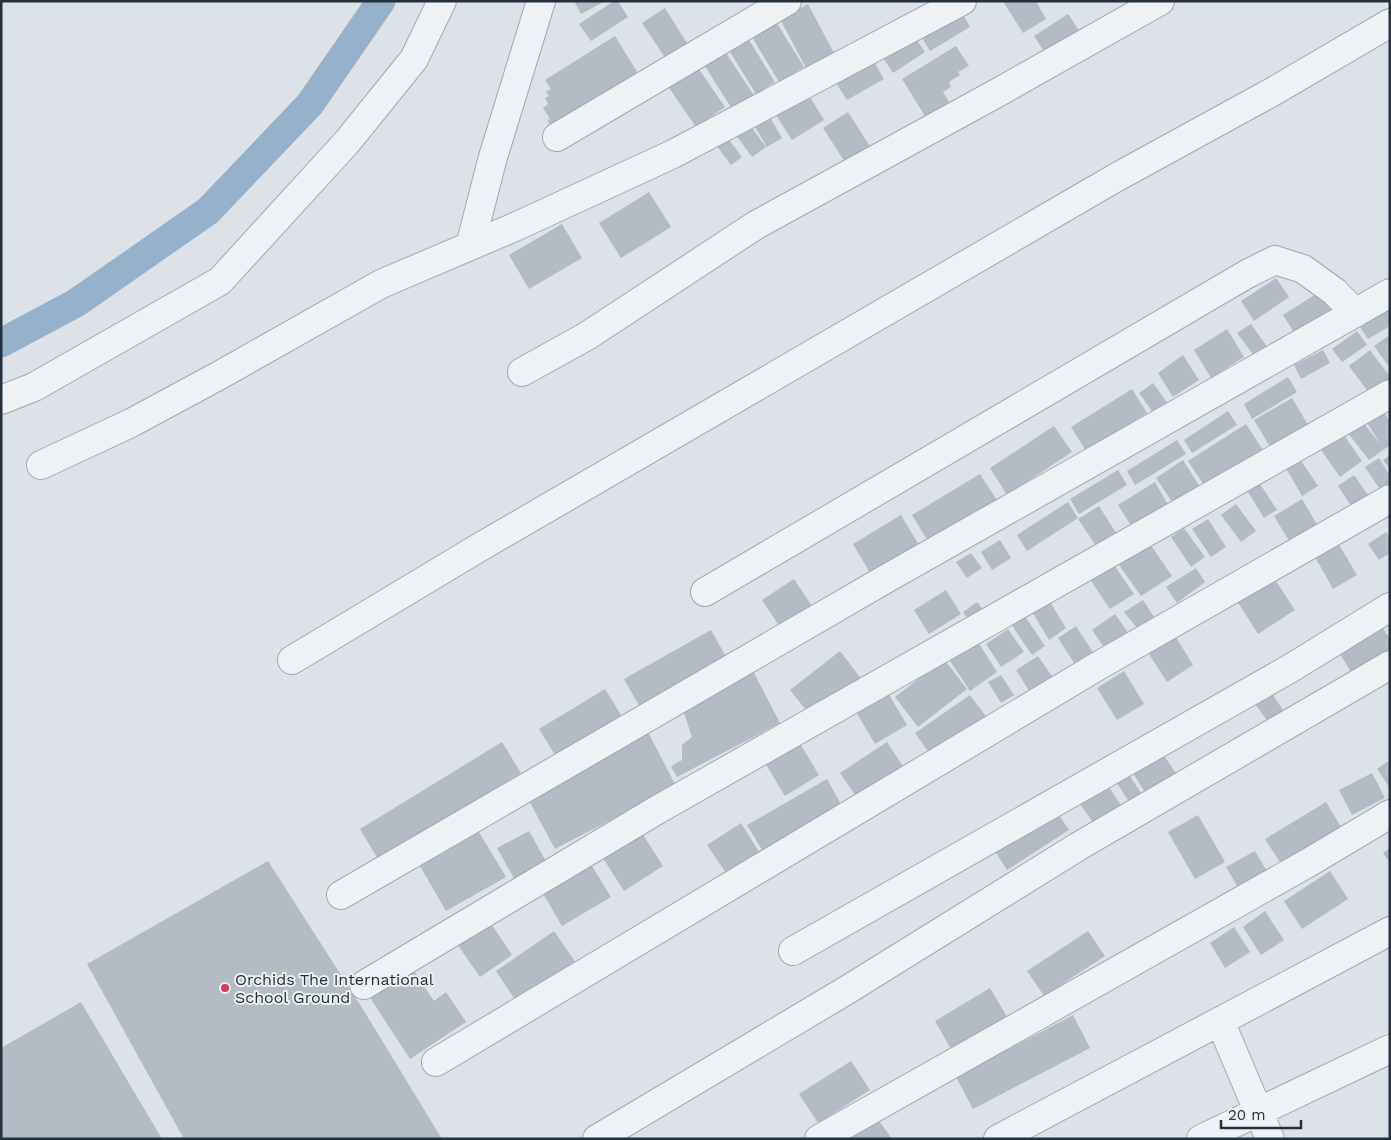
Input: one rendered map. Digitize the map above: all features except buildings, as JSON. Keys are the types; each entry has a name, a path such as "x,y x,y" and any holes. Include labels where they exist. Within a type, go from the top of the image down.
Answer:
{"street":[{"path":"1,400 34,387 220,281 347,142 414,59 442,1"},
{"path":"470,246 493,157 541,1"},
{"path":"557,137 787,1"},
{"path":"41,466 131,423 381,284 673,154 962,1"},
{"path":"522,372 587,336 756,226 998,93 1160,1"},
{"path":"292,660 475,550 1117,176 1274,91 1390,23"},
{"path":"705,592 1247,274 1276,260 1303,269 1335,292 1355,313"},
{"path":"341,895 918,560 1390,293"},
{"path":"364,985 657,810 1390,394"},
{"path":"436,1062 1098,666 1390,499"},
{"path":"793,951 1291,668 1390,607"},
{"path":"597,1139 847,990 1079,846 1390,665"},
{"path":"819,1139 1390,814"},
{"path":"998,1139 1390,931"},
{"path":"1220,1021 1270,1139"},
{"path":"1201,1139 1390,1049"}],"waterway":[{"path":"1,343 76,303 208,211 310,104 381,1"}],"place":[{"name":"Orchids The International School Ground","path":"225,988"}]}
